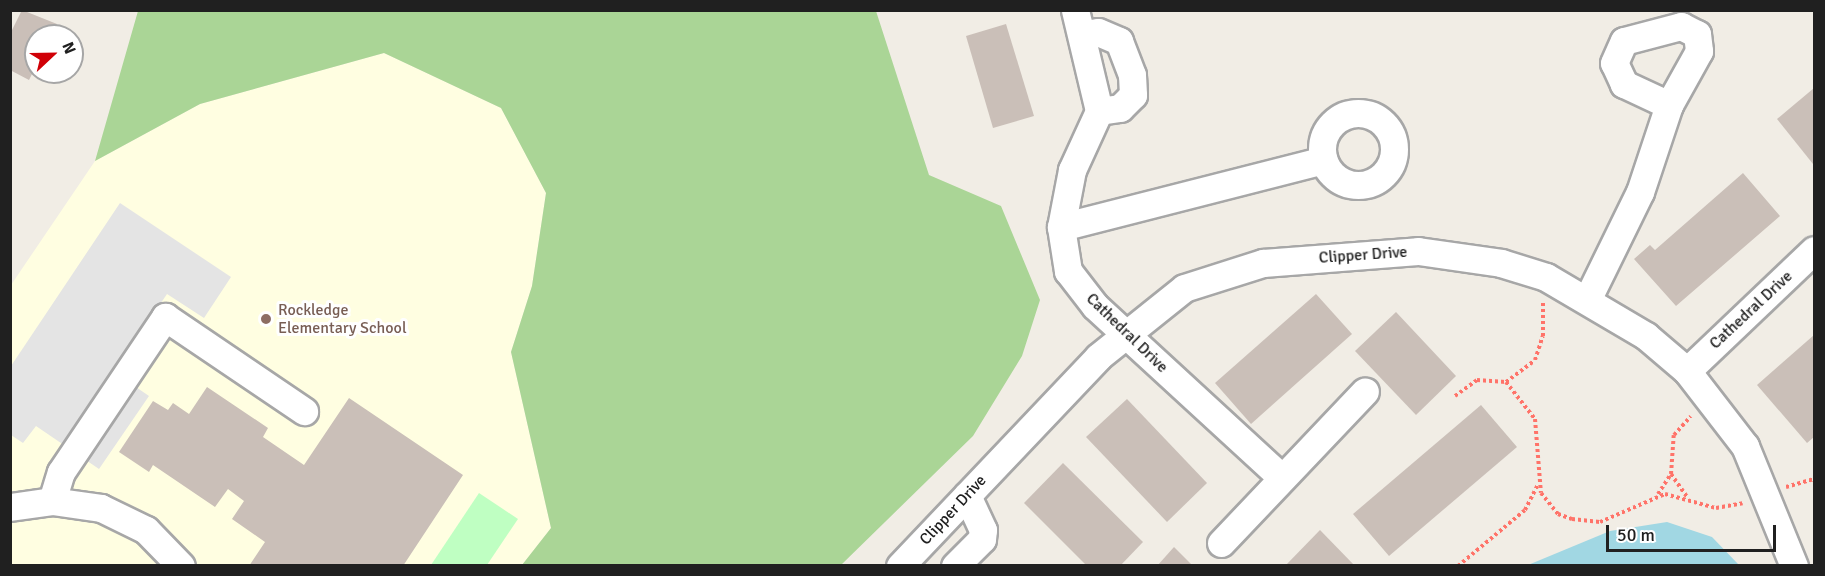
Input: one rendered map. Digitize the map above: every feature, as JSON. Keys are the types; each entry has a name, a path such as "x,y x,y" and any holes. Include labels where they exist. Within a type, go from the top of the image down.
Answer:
{"street":[{"path":"1078,22 1119,41 1132,75 1133,95 1120,108 1099,111 1078,22"},
{"path":"1588,298 1640,192 1669,105"},
{"name":"Cathedral Drive","path":"1099,111 1071,170 1061,227 1068,271 1124,332 1282,478"},
{"path":"1061,227 1324,160"},
{"name":"Cathedral Drive","path":"1687,371 1815,250"},
{"name":"Clipper Drive","path":"902,565 1124,332 1184,288 1263,263 1418,251 1501,263 1556,281 1588,298 1687,371 1709,396 1745,446 1768,495 1794,566"},
{"path":"52,501 61,472 165,317 304,411"},
{"path":"1221,543 1365,391"},
{"path":"955,566 982,539 983,530 967,495"},
{"path":"10,507 52,501 101,508 134,522 181,566"}],"path":[{"path":"1455,396 1477,380 1506,382 1535,360 1543,336 1543,300 1556,281"},
{"path":"1458,566 1525,510 1538,483 1541,448 1535,419 1506,382"},
{"path":"1657,495 1671,474 1674,435 1709,396"},
{"path":"1671,474 1688,498"},
{"path":"1538,483 1558,514 1600,522 1657,495 1688,498 1716,508 1768,495 1815,479"}],"shaded area":[{"name":"Rockledge Elementary School","path":"384,53 501,108 546,193 532,286 511,352 551,528 522,565 11,566 11,285 95,161 200,104"},
{"path":"120,203 231,277 204,318 167,294 114,372 149,396 99,469 36,426 23,443 11,435 11,366"}],"green space":[{"path":"138,11 876,11 929,175 1001,206 1040,300 1022,356 973,436 841,565 522,565 551,528 511,352 532,286 546,193 501,108 384,53 200,104 95,161"},
{"path":"479,493 518,519 487,565 431,565"}],"water":[{"path":"1667,522 1712,537 1739,565 1528,565 1610,531"}],"building":[{"path":"22,10 57,24 24,24 24,77 10,70 10,34"},
{"path":"1006,24 1034,116 993,128 966,36"},
{"path":"1814,88 1814,163 1813,164 1777,119"},
{"path":"1743,173 1780,216 1676,306 1634,259 1650,245 1655,250"},
{"path":"1316,294 1352,334 1251,424 1215,383"},
{"path":"1396,312 1456,376 1416,415 1355,351"},
{"path":"1814,335 1814,437 1807,443 1757,385"},
{"path":"207,387 268,428 263,437 304,465 349,398 463,475 403,566 249,566 265,542 232,519 244,501 228,489 215,507 153,465 149,472 119,452 153,401 168,410 173,403 189,414"},
{"path":"1127,399 1207,483 1167,522 1086,437"},
{"path":"1481,405 1517,447 1389,556 1353,514"},
{"path":"1063,463 1143,542 1120,566 1087,566 1024,503"},
{"path":"1320,530 1355,566 1285,566"},
{"path":"1174,547 1193,566 1157,566"}],"place":[{"name":"Rockledge Elementary School","path":"266,319"}]}
